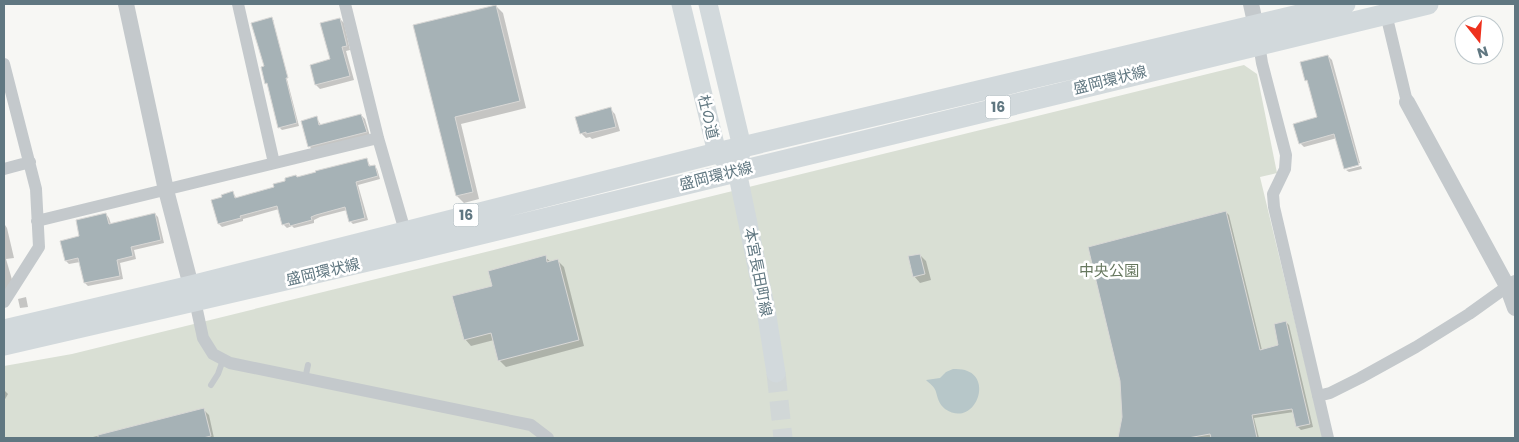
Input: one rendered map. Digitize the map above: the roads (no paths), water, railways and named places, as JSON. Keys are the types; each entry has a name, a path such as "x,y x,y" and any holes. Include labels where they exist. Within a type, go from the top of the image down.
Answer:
{"main road":[{"name":"杜の道","path":"681,4 717,153 737,171"},
{"name":"杜の道","path":"708,4 742,147 737,171"},
{"name":"盛岡環状線","path":"4,330 411,251 737,171 1258,34 1345,4"},
{"name":"盛岡環状線","path":"4,346 193,294 405,230 717,153 1258,34 1386,14 1428,4"},
{"name":"本宮長田町線","path":"737,171 764,300 776,373"}],"street":[{"path":"126,4 166,190 203,338 213,354 230,363 532,425 548,438"},
{"path":"238,4 274,163"},
{"path":"345,4 378,138 411,251"},
{"path":"1251,4 1262,63 1286,155 1285,169 1273,194 1274,207 1328,438"},
{"path":"1386,14 1408,102 1511,284 1515,308"},
{"path":"4,64 36,189 39,247 4,302"},
{"path":"37,221 378,138"},
{"path":"4,169 30,162"},
{"path":"1318,396 1330,393 1410,351 1511,284"}],"lane":[{"path":"211,386 223,360"},
{"path":"305,379 308,365"}],"tunnel":[{"path":"776,373 783,438"}],"park label":[{"name":"中央公園","path":"1109,271"}]}
